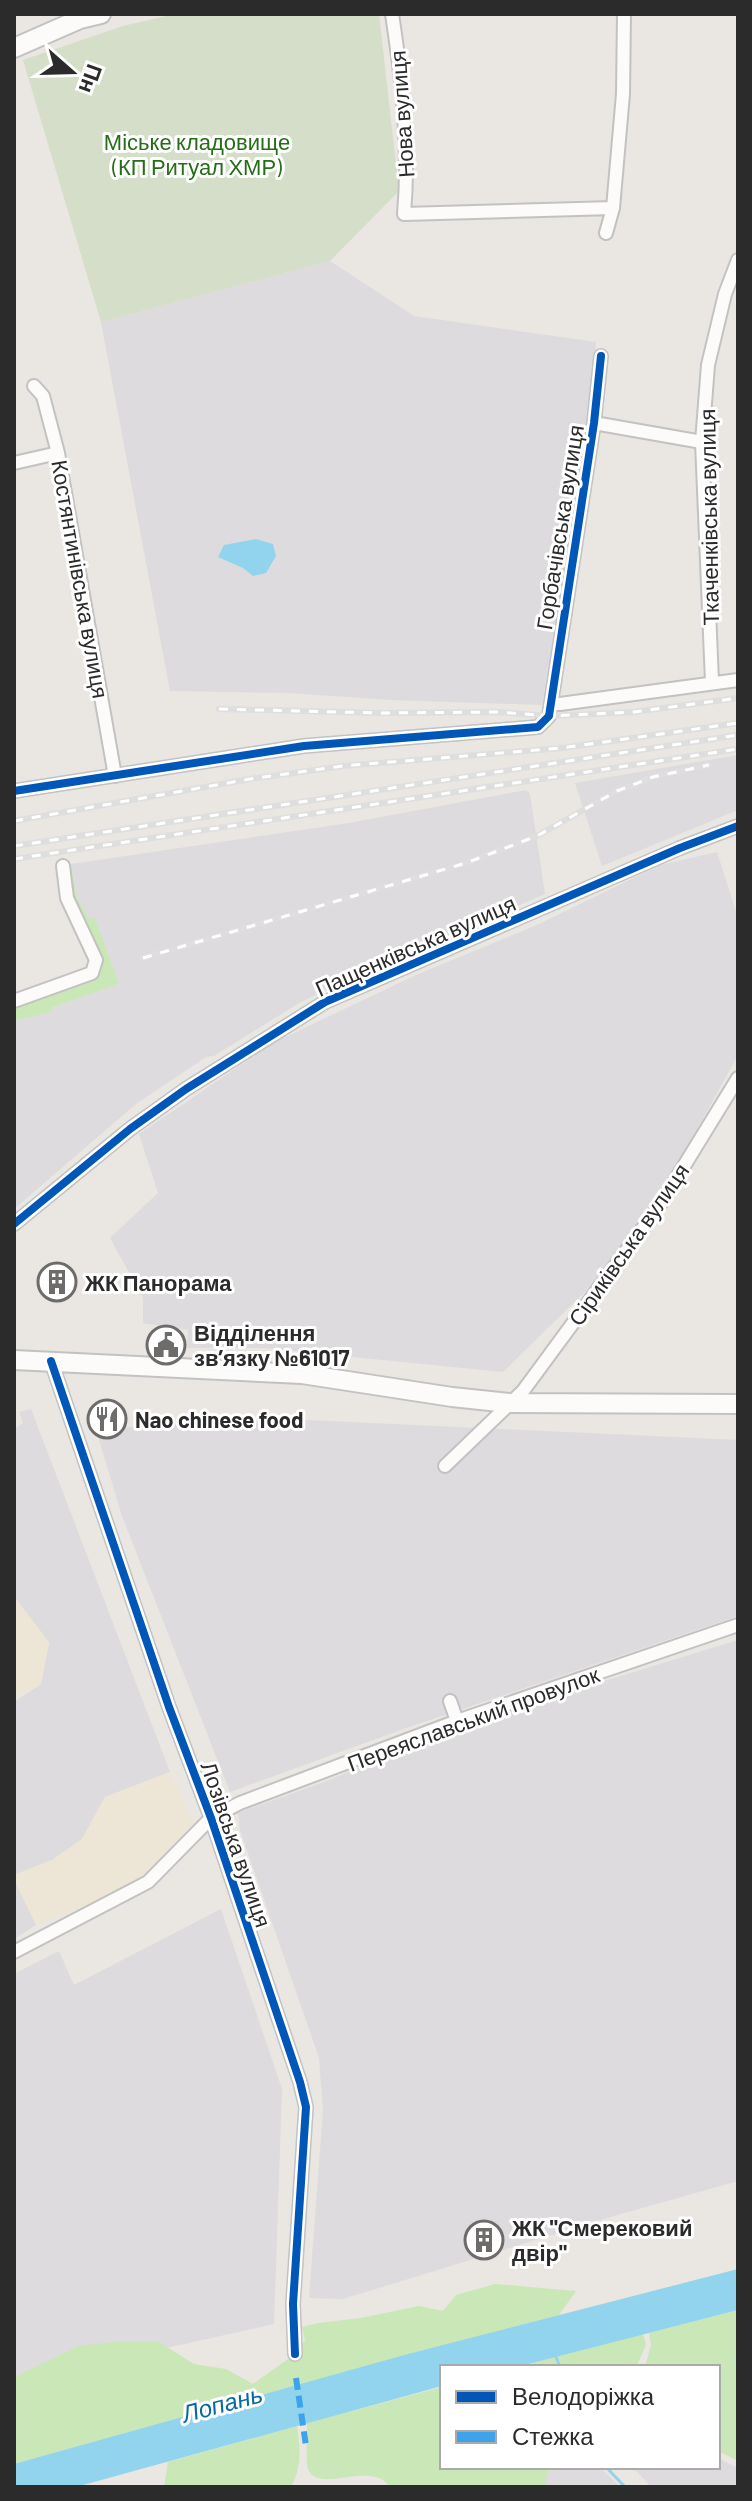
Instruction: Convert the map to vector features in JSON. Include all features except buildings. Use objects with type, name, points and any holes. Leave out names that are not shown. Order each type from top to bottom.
[{"type":"street","points":[[14,48],[80,16],[101,14]]},
{"type":"street","name":"Нова вулиця","points":[[392,14],[402,82],[407,175],[404,214],[613,208]]},
{"type":"street","points":[[606,233],[613,208],[623,94],[624,14]]},
{"type":"street","name":"Ткаченківська вулиця","points":[[712,682],[702,442],[708,365],[725,294],[738,260]]},
{"type":"street","name":"Горбачівська вулиця","points":[[551,704],[594,423],[601,356]]},
{"type":"street","name":"Костянтинівська вулиця","points":[[34,386],[43,396],[58,453],[115,776]]},
{"type":"street","points":[[594,423],[702,442]]},
{"type":"street","points":[[14,463],[58,453]]},
{"type":"street","points":[[14,791],[304,746],[538,727],[549,716],[551,704],[738,680]]},
{"type":"street","name":"Пащенківська вулиця","points":[[14,1224],[130,1129],[186,1089],[325,1002],[665,854],[738,826]]},
{"type":"street","points":[[14,1001],[92,973],[96,960],[67,898],[63,866]]},
{"type":"street","name":"Сіриківська вулиця","points":[[445,1466],[523,1391],[660,1205],[738,1078]]},
{"type":"street","points":[[14,1360],[302,1374],[509,1403],[738,1404]]},
{"type":"street","name":"Лозівська вулиця","points":[[51,1361],[169,1707],[211,1818],[306,2107],[293,2304],[295,2354]]},
{"type":"street","name":"Переяславський провулок","points":[[211,1818],[240,1803],[457,1721],[738,1625]]},
{"type":"street","points":[[450,1701],[457,1721]]},
{"type":"street","points":[[14,1952],[148,1882],[211,1818]]},
{"type":"shaded area","points":[[330,261],[414,316],[596,342],[585,440],[542,705],[289,693],[170,691],[101,322]]},
{"type":"shaded area","points":[[738,755],[738,810],[602,866],[575,783]]},
{"type":"shaded area","points":[[526,790],[530,794],[545,894],[299,1003],[214,1056],[206,1057],[136,1104],[14,1209],[14,1021],[51,1012],[51,1008],[119,984],[95,919],[90,920],[77,898],[71,864],[349,823]]},
{"type":"shaded area","points":[[717,852],[738,918],[738,1055],[679,1162],[598,1279],[503,1372],[263,1348],[187,1348],[188,1330],[143,1323],[143,1298],[110,1238],[158,1193],[139,1134],[275,1042],[416,975],[537,925],[660,865]]},
{"type":"shaded area","points":[[31,1409],[170,1772],[105,1797],[82,1839],[52,1860],[14,1875],[14,1702],[41,1684],[49,1643],[14,1597],[14,1429],[23,1423],[19,1412]]},
{"type":"shaded area","points":[[198,1415],[738,1440],[738,1616],[406,1728],[230,1792],[122,1516],[97,1433]]},
{"type":"shaded area","points":[[14,1596],[49,1642],[41,1684],[26,1694],[14,1692]]},
{"type":"shaded area","points":[[738,1640],[738,2181],[343,2299],[309,2298],[323,2110],[319,2058],[240,1830],[238,1813],[324,1782],[461,1725]]},
{"type":"shaded area","points":[[170,1772],[193,1823],[147,1874],[99,1900],[36,1925],[14,1875],[52,1860],[82,1839],[105,1797]]},
{"type":"shaded area","points":[[14,1879],[36,1925],[14,1939]]},
{"type":"shaded area","points":[[221,1909],[282,2089],[274,2324],[14,2382],[14,1974],[59,1951],[74,1985]]},
{"type":"shaded area","points":[[720,2459],[738,2468],[738,2487],[651,2487],[635,2469],[720,2469]]},
{"type":"shaded area","points":[[552,2469],[602,2469],[620,2487],[546,2487],[546,2475]]},
{"type":"green space","name":"Міське кладовище (КП Ритуал ХМР)","points":[[175,14],[379,14],[399,191],[330,261],[101,322],[23,60],[123,26]]},
{"type":"green space","points":[[71,864],[77,898],[90,920],[95,918],[119,984],[51,1008],[51,1012],[14,1021],[14,1004],[95,975],[69,897],[65,865]]},
{"type":"green space","points":[[495,2284],[576,2291],[559,2315],[14,2464],[14,2377],[79,2346],[159,2342],[194,2364],[226,2369],[253,2384],[295,2354],[305,2340],[302,2327],[419,2306],[443,2311],[456,2295]]},
{"type":"green space","points":[[738,2310],[738,2461],[720,2452],[720,2365],[646,2365],[651,2345],[649,2333]]},
{"type":"green space","points":[[643,2334],[646,2345],[637,2365],[526,2365]]},
{"type":"green space","points":[[440,2388],[440,2469],[552,2469],[546,2475],[546,2487],[390,2487],[381,2479],[371,2476],[323,2479],[314,2476],[308,2469],[307,2423]]},
{"type":"green space","points":[[297,2426],[299,2465],[291,2487],[164,2487],[168,2462]]},
{"type":"water","points":[[256,539],[273,544],[276,556],[266,573],[253,576],[218,557],[224,545]]},
{"type":"water","points":[[738,2269],[738,2310],[525,2365],[440,2365],[440,2387],[76,2487],[14,2487],[14,2464],[408,2354]]},
{"type":"waterway","points":[[556,2357],[559,2365]]},
{"type":"waterway","points":[[608,2469],[625,2487]]},
{"type":"railway","points":[[219,709],[498,712],[549,716],[634,712],[738,698]]},
{"type":"railway","points":[[14,821],[250,779],[343,766],[562,748],[738,723]]},
{"type":"railway","points":[[14,846],[738,735]]},
{"type":"railway","points":[[14,859],[738,749]]},
{"type":"railway","points":[[143,958],[466,863],[537,836],[617,791],[653,777],[709,765]]},
{"type":"marked path","points":[[296,2378],[306,2446]]},
{"type":"cycle path","points":[[14,791],[304,746],[538,727],[549,716],[594,423],[601,356]]},
{"type":"cycle path","points":[[14,1224],[130,1129],[186,1089],[325,1002],[680,848],[738,826]]},
{"type":"cycle path","points":[[51,1361],[300,2082],[306,2107],[293,2304],[295,2354]]},
{"type":"place","name":"ЖК Панорама","points":[[57,1282]]},
{"type":"place","name":"Відділення зв’язку №61017","points":[[166,1345]]},
{"type":"place","name":"Nao chinese food","points":[[107,1419]]},
{"type":"place","name":"ЖК \"Смерековий двір\"","points":[[484,2240]]},
{"type":"water label","name":"Лопань","points":[[222,2403]]}]
